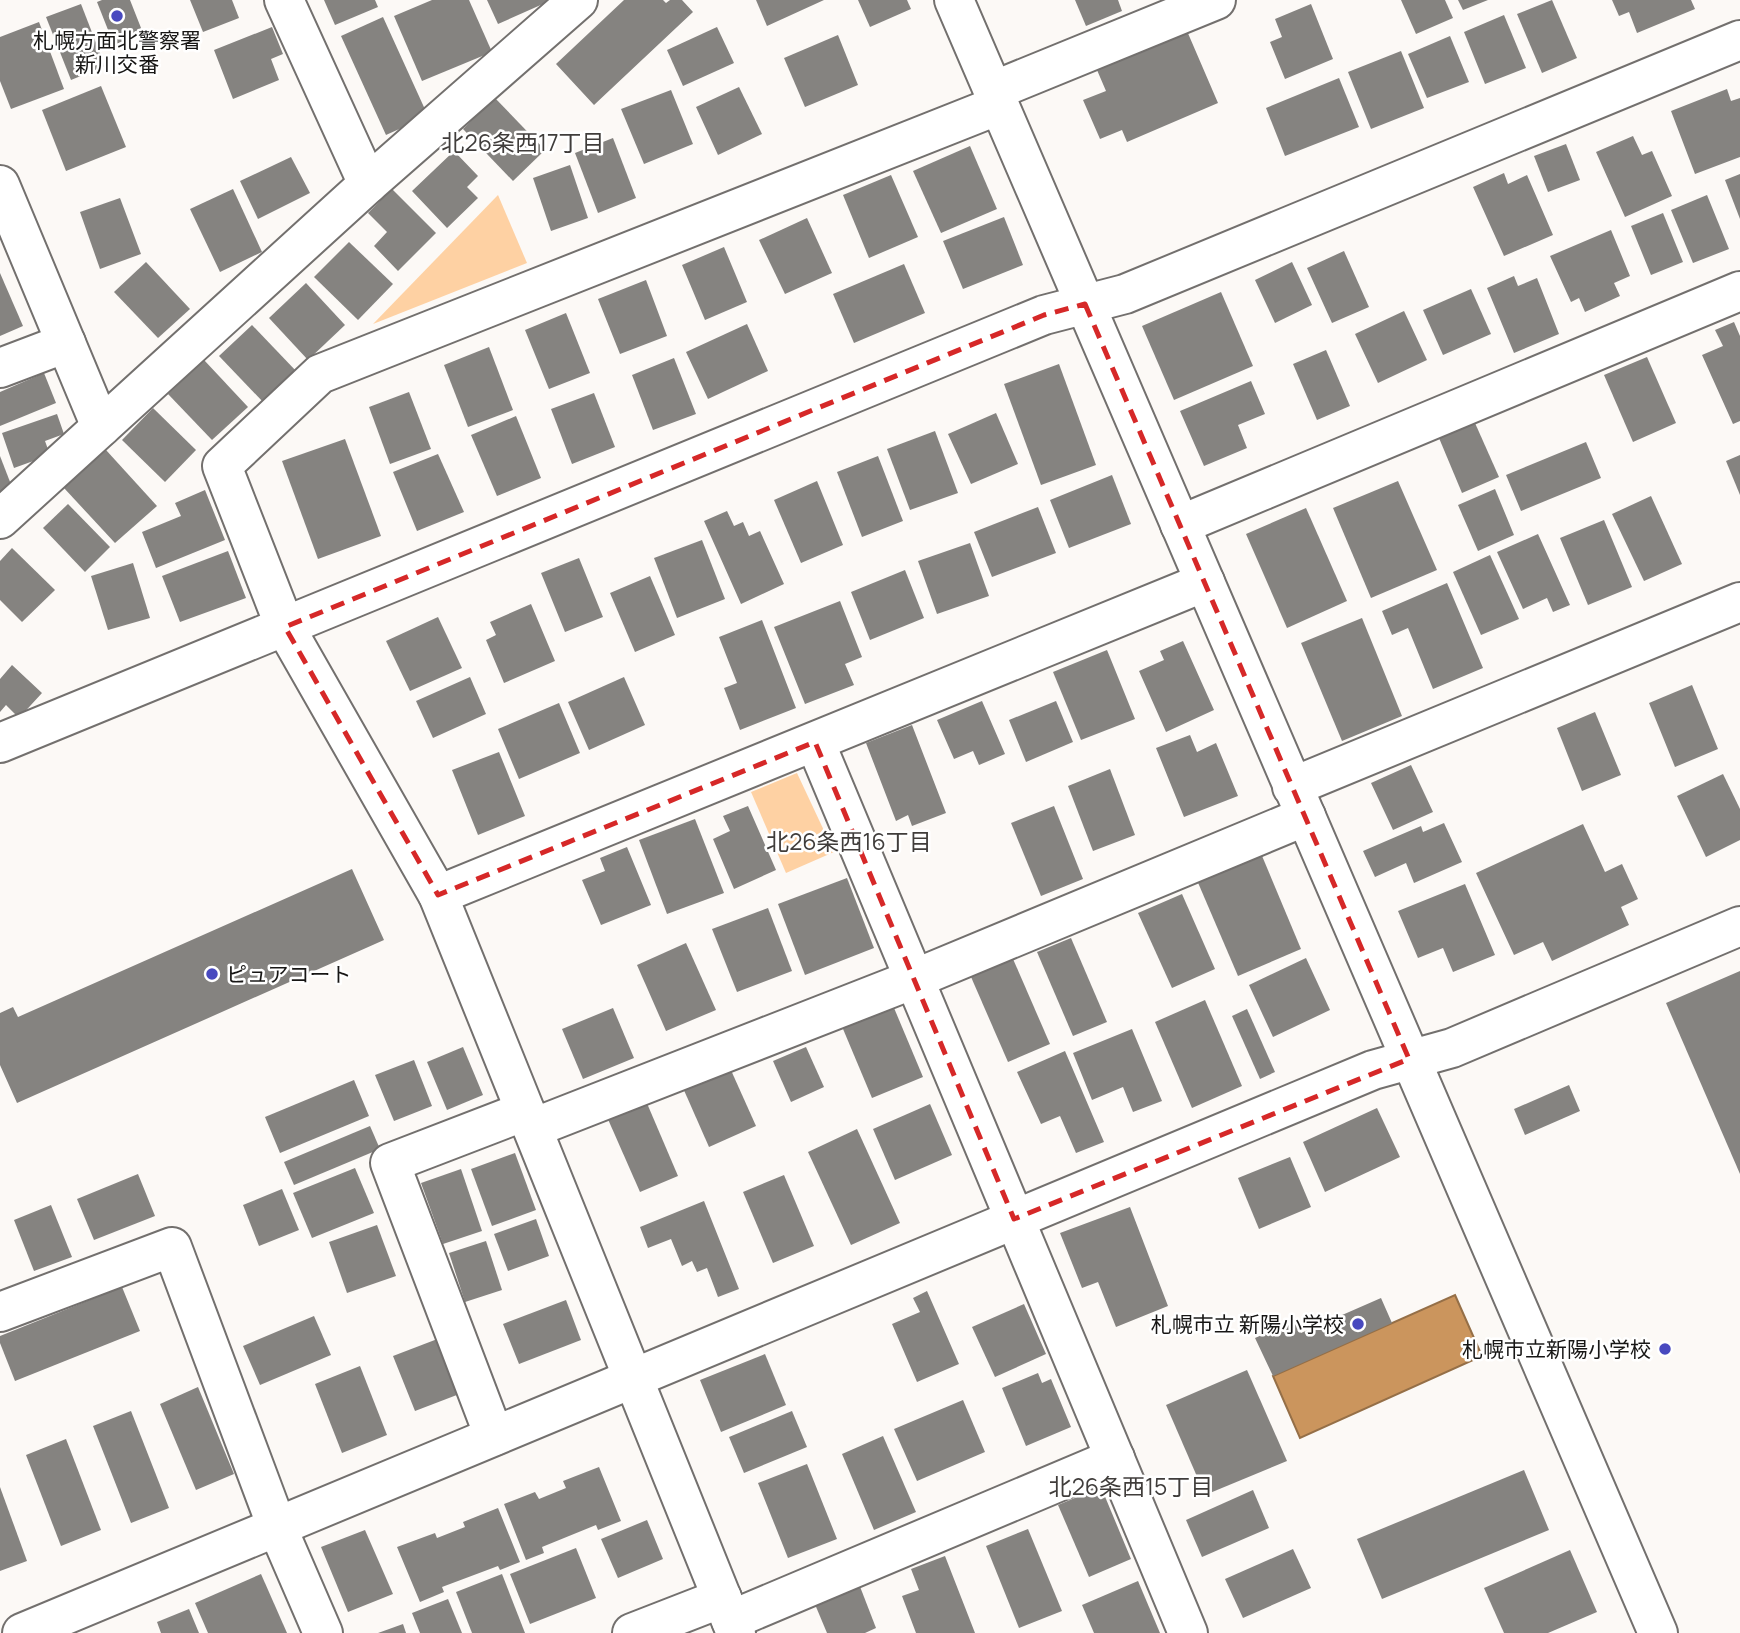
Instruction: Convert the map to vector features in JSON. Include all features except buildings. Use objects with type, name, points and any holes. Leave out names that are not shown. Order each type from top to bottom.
[{"type":"street","points":[[284,0],[368,184]]},
{"type":"street","points":[[0,519],[368,184],[578,0]]},
{"type":"street","points":[[954,0],[1658,1633]]},
{"type":"street","points":[[730,1617],[438,895],[285,627],[222,466],[320,374],[996,98],[1216,0]]},
{"type":"street","points":[[0,743],[1044,314],[1125,294],[1740,40]]},
{"type":"street","points":[[0,185],[101,427]]},
{"type":"street","points":[[1180,525],[1740,291]]},
{"type":"street","points":[[0,368],[66,343]]},
{"type":"street","points":[[438,895],[1205,582]]},
{"type":"street","points":[[494,1436],[390,1163],[529,1119],[914,979],[1740,602]]},
{"type":"street","points":[[815,742],[1188,1633]]},
{"type":"street","points":[[22,1633],[1373,1070],[1452,1048],[1740,926]]},
{"type":"street","points":[[0,1312],[172,1247],[277,1527],[323,1633]]},
{"type":"street","points":[[632,1633],[730,1617],[1115,1458]]},
{"type":"highlighted area","points":[[1085,304],[1409,1059],[1014,1219],[815,742],[438,895],[285,627],[1044,315]]},
{"type":"shaded area","points":[[498,195],[527,263],[373,324]]},
{"type":"shaded area","points":[[797,773],[834,852],[786,873],[751,792]]},
{"type":"shaded area","points":[[1455,1295],[1482,1356],[1300,1438],[1273,1376]]},
{"type":"place","name":"札幌方面北警察署 新川交番","points":[[117,16]]},
{"type":"place","name":"ピュアコート","points":[[212,974]]},
{"type":"place","name":"札幌市立 新陽小学校","points":[[1358,1324]]},
{"type":"place","name":"札幌市立新陽小学校","points":[[1665,1349]]},
{"type":"district","name":"北26条西17丁目","points":[[523,142]]},
{"type":"district","name":"北26条西16丁目","points":[[849,841]]},
{"type":"district","name":"北26条西15丁目","points":[[1131,1486]]}]
